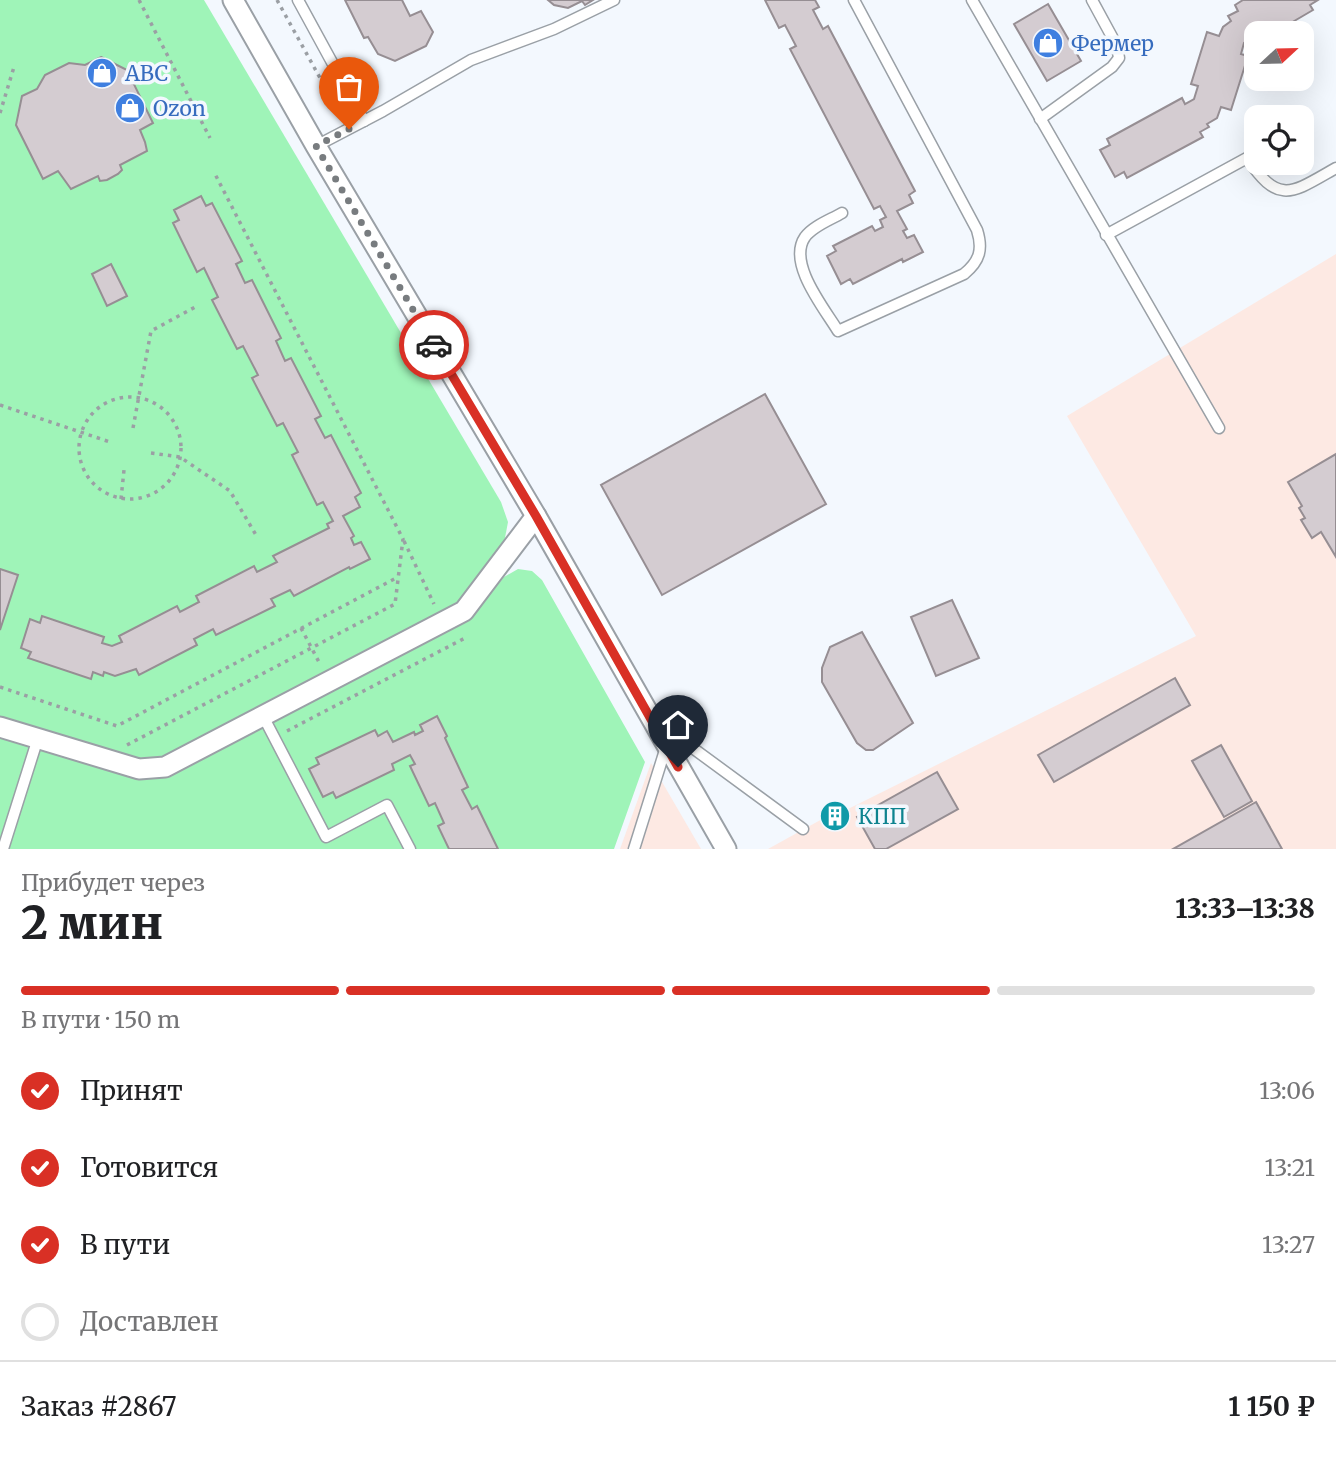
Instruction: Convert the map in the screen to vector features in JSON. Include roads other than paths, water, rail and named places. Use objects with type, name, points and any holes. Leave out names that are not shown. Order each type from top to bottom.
[{"type":"street","points":[[233,0],[316,146],[536,516],[726,849]]},
{"type":"street","points":[[0,727],[139,769],[165,767],[464,611],[536,516]]},
{"type":"lane","points":[[298,0],[364,121]]},
{"type":"lane","points":[[316,146],[471,60],[554,29],[614,0]]},
{"type":"lane","points":[[842,213],[816,227],[806,236],[800,246],[799,259],[802,271],[838,331],[964,274],[974,266],[980,254],[978,230],[855,0]]},
{"type":"lane","points":[[972,0],[1219,428]]},
{"type":"lane","points":[[1040,119],[1112,67],[1119,58],[1117,46],[1092,0]]},
{"type":"lane","points":[[1106,235],[1248,158],[1268,186],[1280,190],[1292,191],[1303,187],[1336,168]]},
{"type":"lane","points":[[649,715],[803,829]]},
{"type":"lane","points":[[263,716],[326,837],[387,805],[410,849]]},
{"type":"lane","points":[[3,849],[37,738]]},
{"type":"lane","points":[[634,849],[667,747]]},
{"type":"place","name":"Фермер","points":[[1048,43]]},
{"type":"place","name":"АВС","points":[[102,73]]},
{"type":"place","name":"Ozon","points":[[130,108]]},
{"type":"place","name":"КПП","points":[[835,816]]}]
